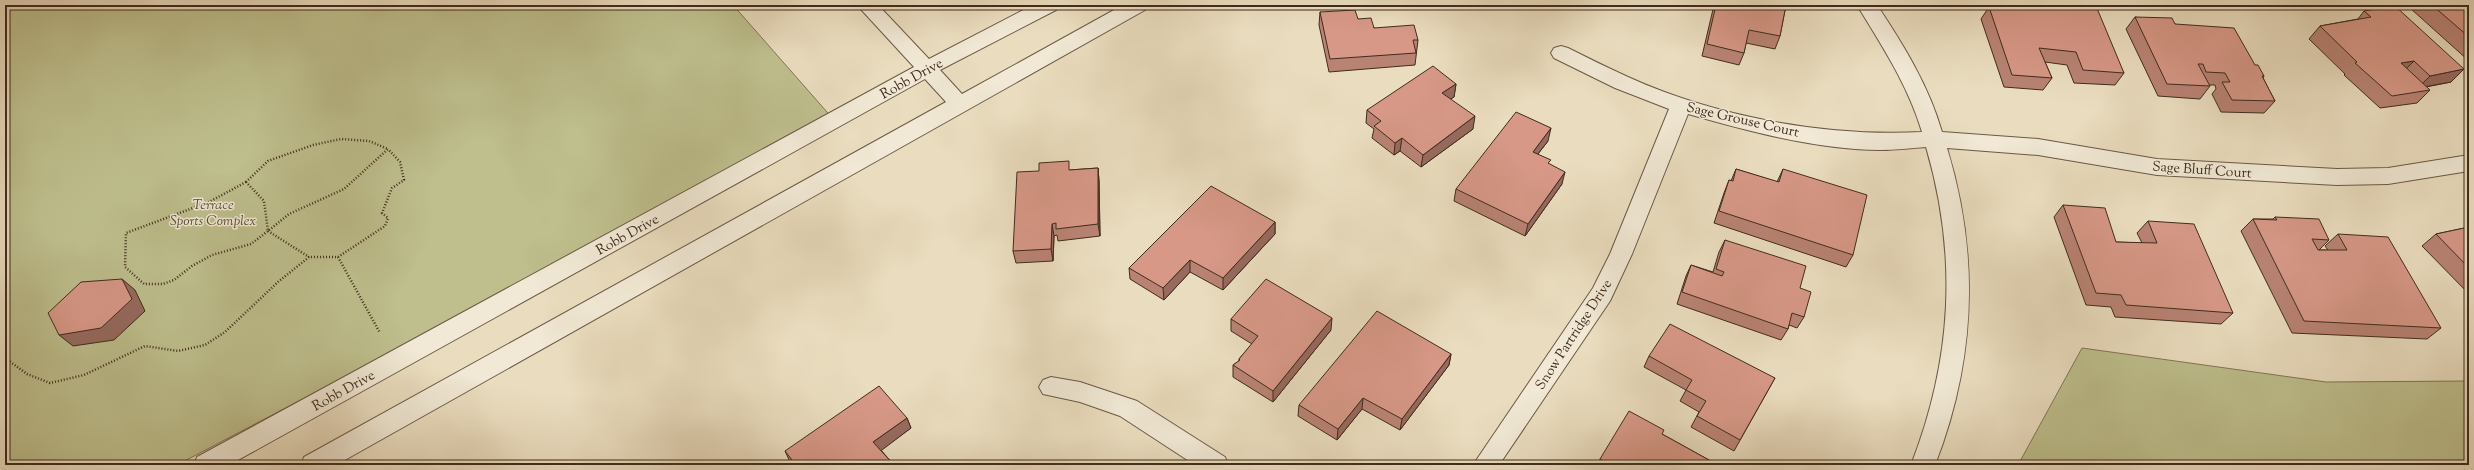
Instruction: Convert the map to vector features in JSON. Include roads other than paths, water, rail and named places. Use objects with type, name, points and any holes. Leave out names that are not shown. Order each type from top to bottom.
[{"type":"street","points":[[867,5],[928,68],[960,104]]},
{"type":"street","name":"Robb Drive","points":[[206,465],[928,68],[1049,5]]},
{"type":"street","points":[[313,465],[1138,5]]},
{"type":"street","points":[[1867,5],[1905,68],[1935,139],[1953,210],[1960,280],[1954,355],[1937,430],[1923,465]]},
{"type":"street","name":"Sage Grouse Court","points":[[1561,53],[1622,83],[1681,105],[1743,122],[1816,136],[1879,142],[1935,139]]},
{"type":"street","name":"Snow Partridge Drive","points":[[1485,465],[1602,294],[1622,254],[1681,105]]},
{"type":"street","name":"Sage Bluff Court","points":[[1935,139],[2038,147],[2157,167],[2330,176],[2388,176],[2469,163]]},
{"type":"street","points":[[1051,387],[1080,392],[1128,408],[1216,465]]},
{"type":"park label","name":"Terrace Sports Complex","points":[[213,212]]}]
